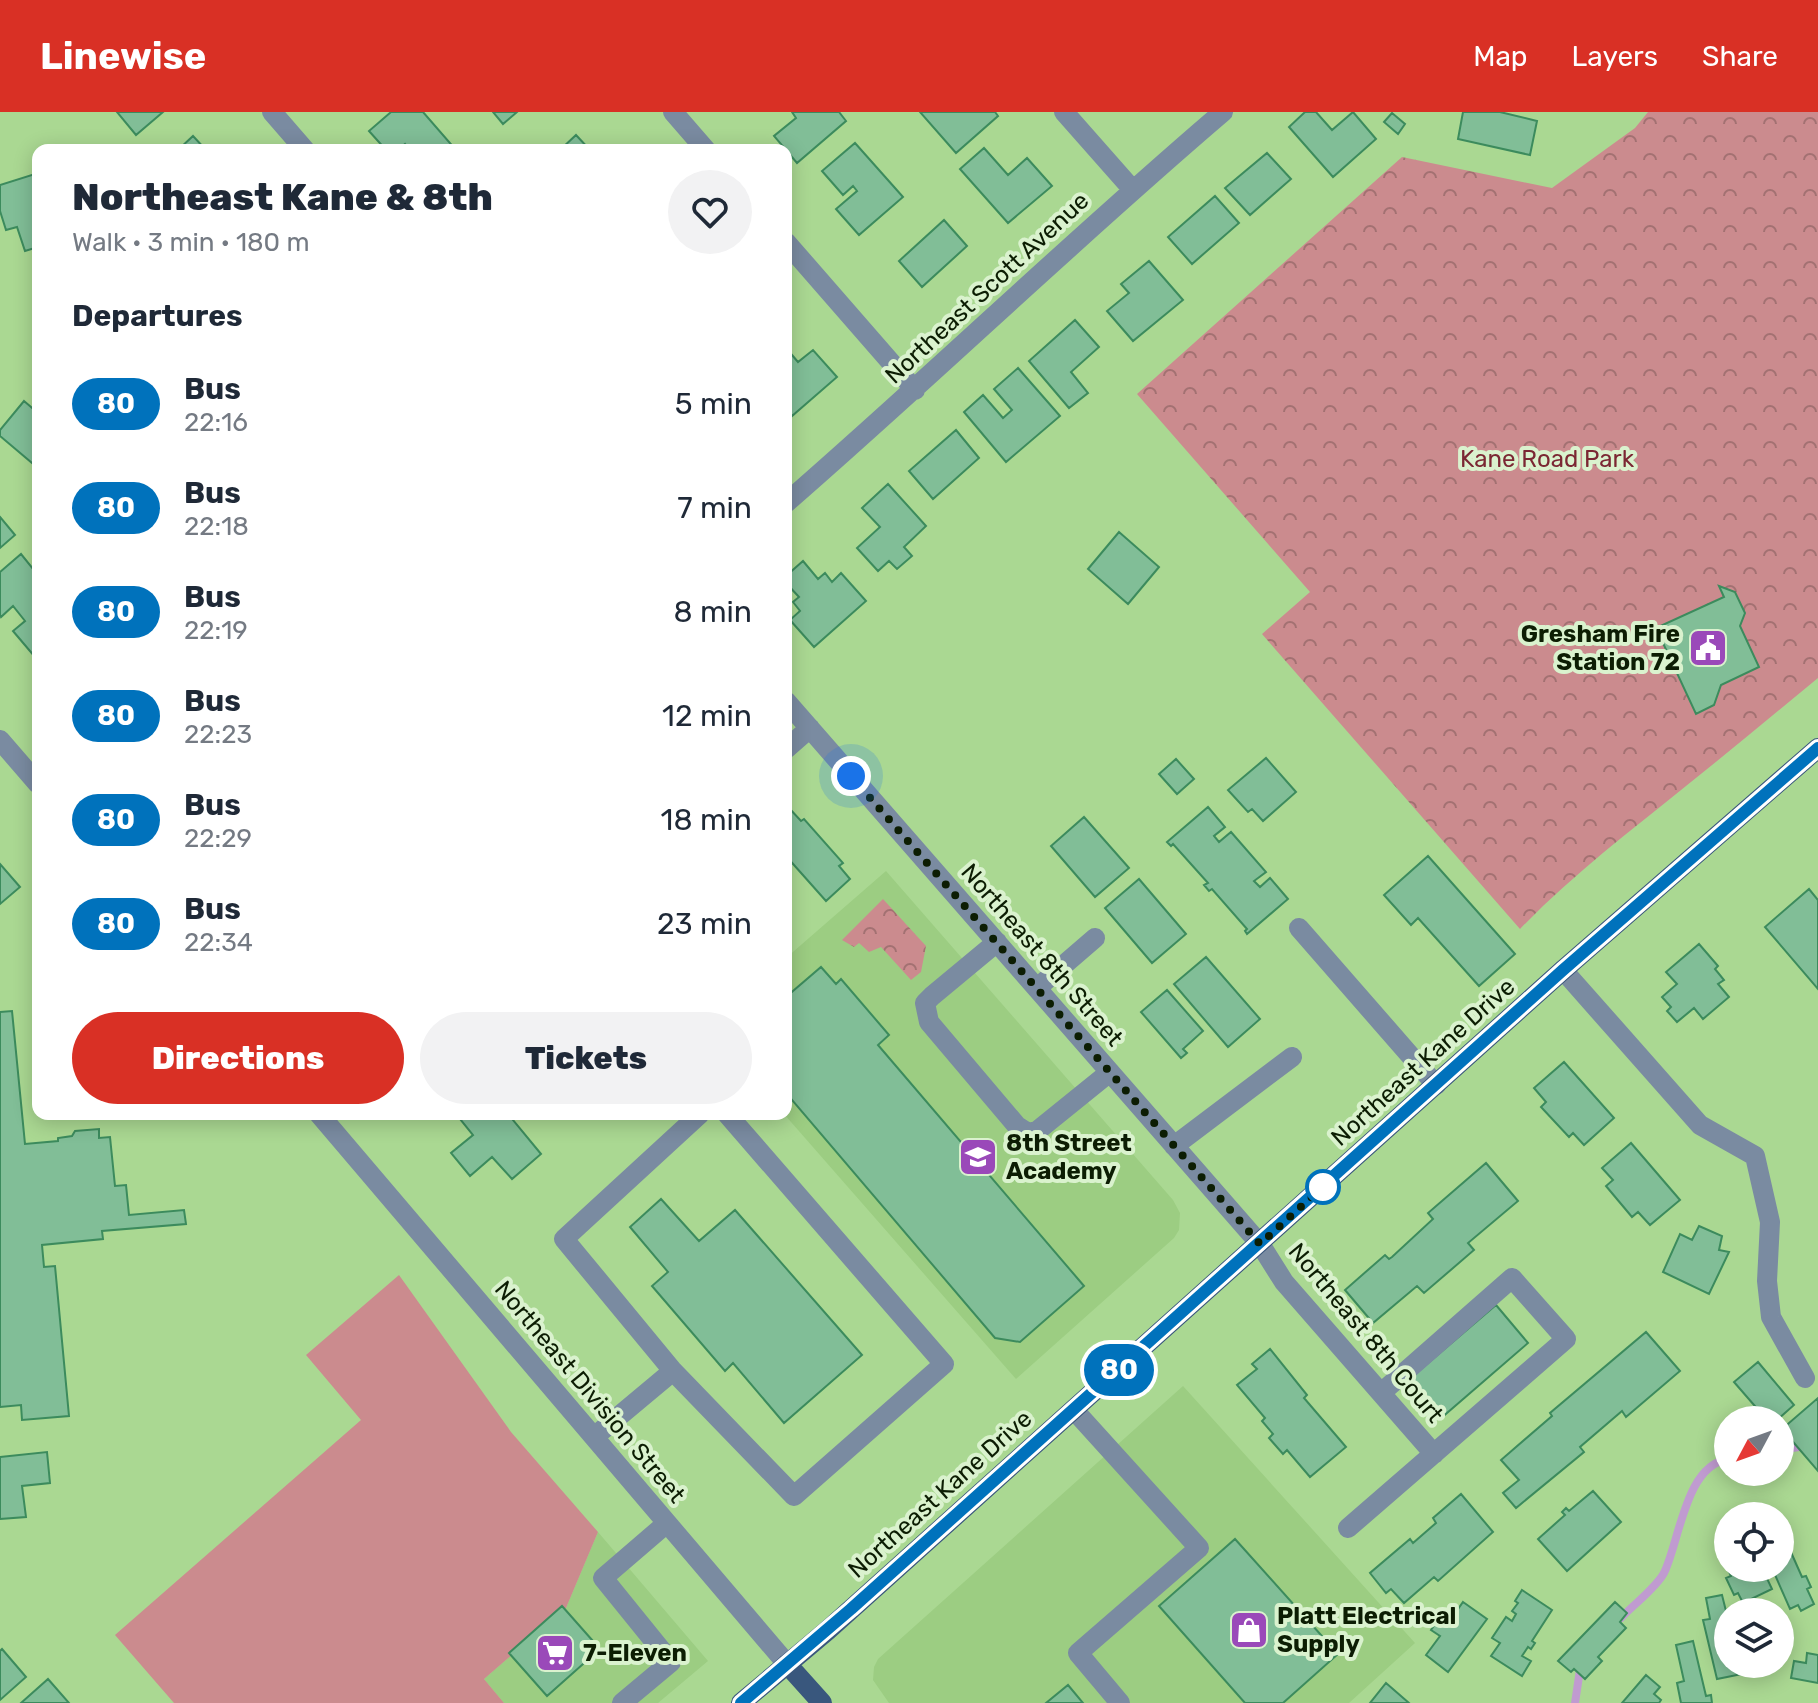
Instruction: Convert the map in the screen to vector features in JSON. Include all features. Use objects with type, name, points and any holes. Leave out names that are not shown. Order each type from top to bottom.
[{"type":"main road","name":"Northeast Kane Drive","points":[[741,1703],[1074,1410],[1563,970],[1818,748]]},
{"type":"main road","name":"Northeast Division Street","points":[[787,1664],[822,1703]]},
{"type":"street","points":[[272,112],[300,144]]},
{"type":"street","points":[[673,112],[701,144]]},
{"type":"street","points":[[1064,112],[1132,189]]},
{"type":"street","name":"Northeast Scott Avenue","points":[[792,498],[915,390],[1132,189],[1223,112]]},
{"type":"street","points":[[792,249],[915,390]]},
{"type":"street","name":"Northeast 8th Street","points":[[792,708],[1260,1244]]},
{"type":"street","points":[[792,744],[810,728]]},
{"type":"street","points":[[0,740],[32,777]]},
{"type":"street","points":[[1299,928],[1436,1085]]},
{"type":"street","points":[[1037,988],[1095,938]]},
{"type":"street","points":[[997,942],[932,996],[925,1003],[925,1012],[929,1022],[1017,1126],[1028,1133],[1037,1131],[1110,1072]]},
{"type":"street","points":[[1563,970],[1700,1125],[1755,1156],[1770,1222],[1767,1281],[1771,1317],[1805,1378]]},
{"type":"street","points":[[1174,1146],[1292,1057]]},
{"type":"street","name":"Northeast Division Street","points":[[324,1120],[787,1664]]},
{"type":"street","points":[[693,1120],[564,1239],[673,1371],[794,1496],[944,1364],[732,1120]]},
{"type":"street","name":"Northeast 8th Court","points":[[1260,1244],[1284,1282],[1434,1454]]},
{"type":"street","points":[[1348,1528],[1566,1339],[1512,1278],[1381,1393]]},
{"type":"street","points":[[594,1437],[673,1371]]},
{"type":"street","points":[[1074,1410],[1199,1548],[1078,1653],[1120,1703]]},
{"type":"street","points":[[622,1703],[671,1662],[603,1578],[667,1523]]},
{"type":"shaded area","name":"8th Street Academy","points":[[886,871],[1173,1200],[1180,1213],[1179,1230],[1174,1238],[1016,1379],[789,1120],[792,1120],[792,953]]},
{"type":"shaded area","points":[[1183,1386],[1415,1643],[1349,1703],[889,1703],[873,1680],[878,1659]]},
{"type":"shaded area","points":[[598,1532],[708,1661],[658,1703],[504,1703],[484,1679],[566,1608]]},
{"type":"green space","name":"Kane Road Park","points":[[1648,112],[1818,112],[1818,678],[1601,855],[1520,929],[1262,634],[1310,592],[1137,394],[1402,157],[1552,188],[1635,128]]},
{"type":"green space","points":[[883,899],[926,946],[921,972],[911,980],[881,947],[869,952],[859,943],[854,947],[842,940]]},
{"type":"green space","points":[[399,1275],[511,1432],[598,1532],[566,1608],[484,1679],[504,1703],[174,1703],[115,1635],[361,1420],[306,1355]]},
{"type":"building","points":[[117,112],[163,112],[136,135]]},
{"type":"building","points":[[391,112],[423,112],[451,144],[381,144],[369,131]]},
{"type":"building","points":[[493,112],[517,112],[503,124]]},
{"type":"building","points":[[792,112],[839,112],[846,121],[797,163],[792,157],[792,144],[781,144],[774,136],[796,118]]},
{"type":"building","points":[[920,112],[995,112],[998,116],[956,153]]},
{"type":"building","points":[[1305,112],[1316,112],[1332,130],[1353,112],[1376,139],[1333,177],[1289,127]]},
{"type":"building","points":[[1463,112],[1500,112],[1537,121],[1530,155],[1458,139]]},
{"type":"building","points":[[1392,113],[1405,124],[1398,134],[1384,122]]},
{"type":"building","points":[[576,135],[584,144],[566,144]]},
{"type":"building","points":[[193,136],[200,144],[184,144]]},
{"type":"building","points":[[855,143],[903,197],[859,235],[836,209],[857,191],[853,186],[843,195],[822,171]]},
{"type":"building","points":[[984,148],[1008,175],[1027,158],[1052,186],[1008,223],[960,169]]},
{"type":"building","points":[[1267,153],[1291,179],[1250,215],[1225,188]]},
{"type":"building","points":[[32,175],[32,249],[25,251],[17,227],[6,230],[0,211],[0,185]]},
{"type":"building","points":[[1215,196],[1239,223],[1192,264],[1168,237]]},
{"type":"building","points":[[944,220],[967,246],[922,287],[899,261]]},
{"type":"building","points":[[1149,261],[1183,300],[1133,341],[1107,311],[1129,293],[1121,284]]},
{"type":"building","points":[[1075,320],[1099,347],[1071,372],[1088,393],[1069,408],[1029,361]]},
{"type":"building","points":[[813,350],[837,377],[792,416],[792,355],[798,362]]},
{"type":"building","points":[[1018,368],[1060,416],[1006,462],[964,412],[983,395],[1003,418],[1012,410],[994,389]]},
{"type":"building","points":[[24,401],[32,408],[32,463],[0,436],[0,430]]},
{"type":"building","points":[[956,430],[979,458],[933,499],[909,471]]},
{"type":"building","points":[[888,484],[926,526],[904,547],[912,556],[897,569],[889,561],[878,571],[857,548],[880,527],[862,508]]},
{"type":"building","points":[[0,517],[15,535],[0,548]]},
{"type":"building","points":[[1119,532],[1159,567],[1128,604],[1088,569]]},
{"type":"building","points":[[21,554],[32,568],[32,653],[13,631],[25,621],[13,606],[0,615],[0,572]]},
{"type":"building","points":[[803,561],[818,579],[825,573],[832,582],[841,573],[866,601],[814,647],[792,622],[800,611],[793,602],[799,597],[792,589],[792,571]]},
{"type":"building","name":"Gresham Fire Station 72","points":[[1719,586],[1735,592],[1745,613],[1740,626],[1759,667],[1721,685],[1714,705],[1696,714],[1656,628],[1724,597]]},
{"type":"building","points":[[1266,758],[1296,792],[1263,821],[1252,809],[1248,812],[1228,790]]},
{"type":"building","points":[[1176,759],[1194,779],[1177,794],[1159,774]]},
{"type":"building","points":[[1208,807],[1225,827],[1214,836],[1219,842],[1231,832],[1266,872],[1254,881],[1260,887],[1270,878],[1288,899],[1247,934],[1247,929],[1212,889],[1209,891],[1204,885],[1208,883],[1173,844],[1171,846],[1167,842]]},
{"type":"building","points":[[792,811],[801,821],[804,819],[843,863],[839,866],[850,879],[826,901],[792,863]]},
{"type":"building","points":[[1084,817],[1129,868],[1095,897],[1051,846]]},
{"type":"building","points":[[1428,856],[1515,954],[1479,986],[1418,918],[1411,925],[1384,895]]},
{"type":"building","points":[[0,864],[20,887],[0,904]]},
{"type":"building","points":[[1139,879],[1186,934],[1152,963],[1105,908]]},
{"type":"building","points":[[1809,889],[1818,900],[1818,989],[1765,927]]},
{"type":"building","points":[[1699,944],[1718,966],[1715,969],[1724,980],[1718,984],[1729,997],[1703,1019],[1694,1008],[1677,1022],[1667,1011],[1671,1007],[1662,997],[1677,984],[1666,972]]},
{"type":"building","points":[[1206,957],[1260,1019],[1228,1047],[1174,984]]},
{"type":"building","points":[[821,967],[836,984],[841,979],[889,1035],[878,1045],[1084,1286],[1020,1342],[995,1338],[792,1100],[792,992]]},
{"type":"building","points":[[1167,990],[1203,1031],[1183,1049],[1187,1053],[1181,1058],[1141,1012]]},
{"type":"building","points":[[12,1011],[25,1144],[58,1141],[58,1138],[72,1136],[75,1131],[99,1129],[99,1138],[110,1137],[115,1186],[126,1185],[129,1215],[184,1210],[186,1224],[102,1231],[103,1239],[42,1245],[44,1267],[55,1266],[69,1416],[22,1420],[21,1405],[0,1407],[0,1012]]},
{"type":"building","points":[[1564,1062],[1614,1118],[1584,1145],[1573,1133],[1569,1137],[1541,1107],[1546,1102],[1534,1088]]},
{"type":"building","points":[[461,1120],[513,1120],[541,1154],[512,1179],[492,1157],[470,1176],[451,1153],[473,1135]]},
{"type":"building","points":[[1631,1143],[1680,1200],[1650,1225],[1638,1212],[1632,1217],[1606,1186],[1613,1180],[1602,1168]]},
{"type":"building","points":[[1486,1163],[1518,1201],[1468,1243],[1474,1250],[1424,1293],[1417,1286],[1373,1323],[1345,1290],[1385,1255],[1389,1259],[1392,1257],[1433,1219],[1428,1213]]},
{"type":"building","points":[[661,1199],[699,1241],[735,1210],[862,1355],[784,1423],[733,1363],[725,1371],[652,1286],[668,1272],[630,1227]]},
{"type":"building","points":[[1699,1226],[1722,1236],[1719,1250],[1729,1252],[1709,1294],[1663,1272],[1680,1234],[1692,1240]]},
{"type":"building","points":[[1496,1305],[1528,1343],[1440,1419],[1407,1381]]},
{"type":"building","points":[[1646,1332],[1680,1371],[1626,1417],[1622,1411],[1580,1447],[1584,1452],[1516,1508],[1503,1493],[1519,1480],[1501,1460],[1552,1416],[1550,1413]]},
{"type":"building","points":[[1270,1349],[1307,1395],[1304,1398],[1346,1447],[1310,1477],[1287,1450],[1283,1454],[1269,1438],[1273,1434],[1262,1421],[1265,1418],[1237,1385],[1257,1369],[1252,1364]]},
{"type":"building","points":[[1758,1362],[1794,1405],[1755,1406],[1734,1382]]},
{"type":"building","points":[[1818,1398],[1818,1471],[1794,1443],[1794,1419]]},
{"type":"building","points":[[47,1452],[50,1483],[22,1486],[26,1517],[0,1519],[0,1457]]},
{"type":"building","points":[[1593,1491],[1621,1522],[1567,1571],[1538,1539],[1565,1515],[1562,1512],[1566,1508],[1569,1511]]},
{"type":"building","points":[[1461,1494],[1493,1532],[1438,1581],[1434,1577],[1404,1603],[1391,1589],[1386,1593],[1370,1573],[1410,1539],[1413,1543],[1436,1523],[1433,1518]]},
{"type":"building","name":"Platt Electrical Supply","points":[[1235,1539],[1338,1654],[1283,1703],[1245,1703],[1159,1606]]},
{"type":"building","points":[[1794,1559],[1802,1577],[1806,1576],[1811,1587],[1807,1589],[1814,1604],[1801,1611],[1798,1605],[1794,1607],[1794,1598],[1785,1598],[1778,1582],[1794,1582]]},
{"type":"building","points":[[1728,1582],[1769,1582],[1772,1589],[1753,1598],[1740,1598],[1738,1593],[1734,1595]]},
{"type":"building","points":[[1522,1590],[1552,1610],[1532,1641],[1535,1643],[1522,1656],[1531,1661],[1522,1676],[1491,1656],[1500,1643],[1492,1638],[1506,1617],[1512,1621],[1516,1614],[1512,1611],[1518,1603],[1515,1601]]},
{"type":"building","points":[[1722,1595],[1723,1598],[1714,1598],[1714,1666],[1703,1620],[1710,1619],[1706,1598]]},
{"type":"building","points":[[1463,1602],[1487,1619],[1448,1672],[1426,1655],[1440,1636],[1431,1630],[1438,1620],[1446,1626]]},
{"type":"building","points":[[1615,1602],[1627,1613],[1620,1622],[1626,1628],[1598,1657],[1602,1661],[1585,1679],[1574,1669],[1571,1672],[1558,1661]]},
{"type":"building","points":[[562,1606],[600,1649],[547,1696],[509,1653]]},
{"type":"building","points":[[1693,1641],[1706,1696],[1711,1695],[1712,1703],[1681,1703],[1677,1683],[1684,1681],[1676,1645]]},
{"type":"building","points":[[2,1649],[26,1677],[0,1700],[0,1651]]},
{"type":"building","points":[[1807,1653],[1818,1655],[1818,1683],[1791,1678],[1794,1678],[1794,1661],[1806,1663]]},
{"type":"building","points":[[1646,1675],[1660,1687],[1654,1694],[1661,1700],[1659,1703],[1622,1703]]},
{"type":"building","points":[[48,1679],[69,1703],[21,1703]]},
{"type":"building","points":[[1386,1683],[1409,1703],[1370,1703]]},
{"type":"building","points":[[1068,1685],[1083,1703],[1046,1703]]},
{"type":"waterway","points":[[1794,1448],[1818,1444]]},
{"type":"waterway","points":[[1621,1618],[1664,1573],[1693,1489],[1702,1475],[1714,1465]]},
{"type":"waterway","points":[[1575,1703],[1581,1663]]},
{"type":"bus line","name":"80","points":[[741,1703],[828,1630],[1563,970],[1818,748]]},
{"type":"place","name":"Gresham Fire Station 72","points":[[1708,648]]},
{"type":"place","name":"8th Street Academy","points":[[978,1157]]},
{"type":"place","name":"Platt Electrical Supply","points":[[1249,1630]]},
{"type":"place","name":"7-Eleven","points":[[555,1653]]},
{"type":"route","points":[[851,776],[1260,1244],[1326,1184],[1323,1187]]}]
